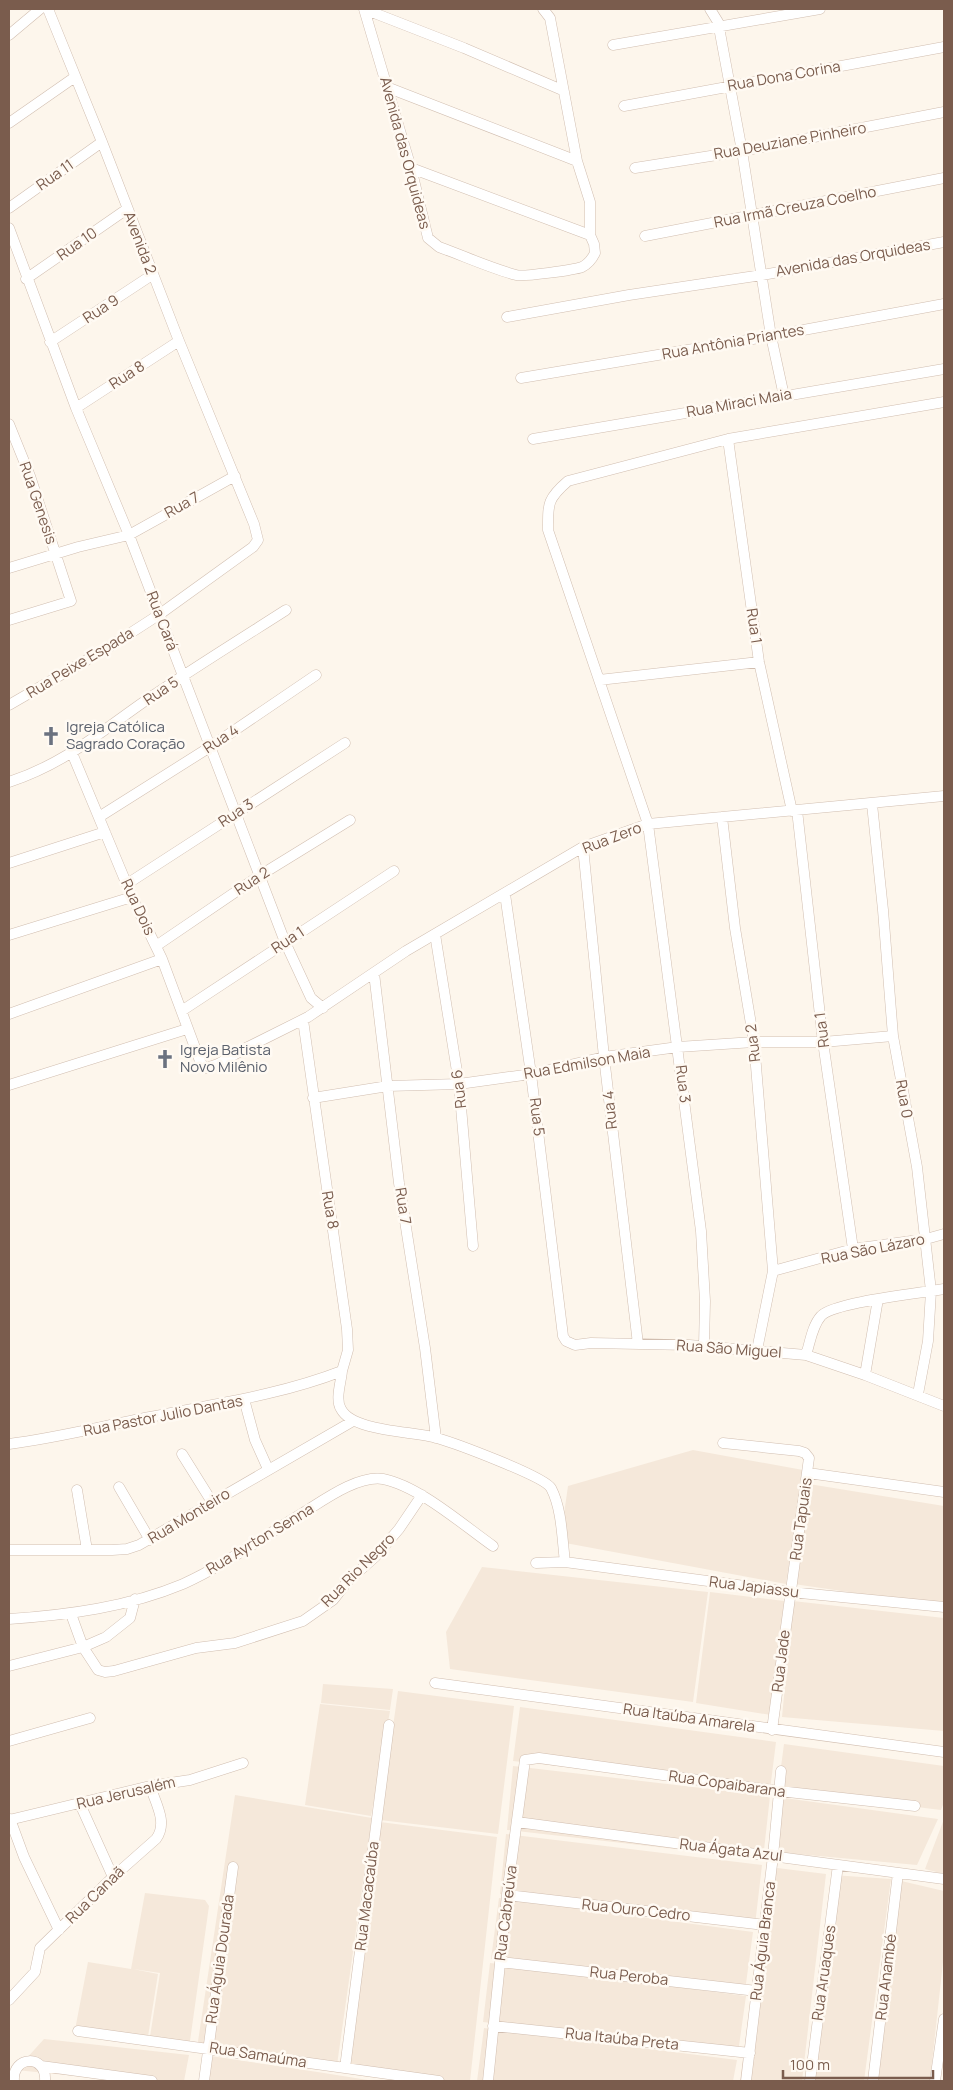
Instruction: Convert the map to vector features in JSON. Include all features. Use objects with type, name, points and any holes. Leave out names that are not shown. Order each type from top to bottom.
[{"type":"street","points":[[9,35],[40,9]]},
{"type":"street","name":"Avenida 2","points":[[48,9],[102,142],[152,275],[258,536],[257,543],[248,550]]},
{"type":"street","points":[[364,9],[464,48],[562,90]]},
{"type":"street","name":"Avenida das Orquideas","points":[[364,9],[389,88],[428,238],[432,243],[518,276],[532,276],[541,272],[580,267],[588,263],[595,253],[590,235]]},
{"type":"street","name":"Avenida das Orquideas","points":[[710,9],[719,27],[742,151],[771,336],[784,396]]},
{"type":"street","points":[[613,44],[820,9]]},
{"type":"street","points":[[411,168],[590,235],[590,202],[577,161],[562,90],[550,18],[545,10]]},
{"type":"street","name":"Rua Dona Corina","points":[[624,106],[944,47]]},
{"type":"street","points":[[9,122],[76,78]]},
{"type":"street","points":[[389,88],[577,161]]},
{"type":"street","name":"Rua Deuziane Pinheiro","points":[[635,168],[742,151],[944,112]]},
{"type":"street","name":"Rua 11","points":[[9,208],[102,142]]},
{"type":"street","name":"Rua Irmã Creuza Coelho","points":[[645,236],[944,178]]},
{"type":"street","name":"Rua 10","points":[[26,279],[127,209]]},
{"type":"street","name":"Rua Cará","points":[[9,228],[50,342],[184,675],[285,942],[311,998],[323,1008]]},
{"type":"street","name":"Avenida das Orquideas","points":[[507,317],[629,295],[762,275],[944,242]]},
{"type":"street","name":"Rua 9","points":[[50,342],[152,275]]},
{"type":"street","name":"Rua Antônia Priantes","points":[[521,378],[771,336],[944,304]]},
{"type":"street","name":"Rua 8","points":[[76,408],[179,341]]},
{"type":"street","name":"Rua Miraci Maia","points":[[533,439],[944,369]]},
{"type":"street","name":"Rua 3","points":[[704,1346],[705,1300],[700,1231],[648,824],[548,530],[548,505],[555,492],[568,481],[728,439],[944,402]]},
{"type":"street","name":"Rua Genesis","points":[[9,424],[30,476],[71,601],[9,620]]},
{"type":"street","name":"Rua 1","points":[[728,439],[759,662],[795,811],[823,1042],[853,1249]]},
{"type":"street","name":"Rua 7","points":[[9,568],[129,535],[235,476]]},
{"type":"street","name":"Rua Peixe Espada","points":[[9,705],[160,614],[248,550]]},
{"type":"street","name":"Rua 5","points":[[9,782],[43,769],[72,754],[184,675],[286,610]]},
{"type":"street","points":[[599,680],[759,662]]},
{"type":"street","name":"Rua 4","points":[[99,817],[210,747],[316,675]]},
{"type":"street","name":"Rua 3","points":[[127,884],[345,743]]},
{"type":"street","name":"Rua Dois","points":[[72,754],[132,897],[162,959],[183,1010],[187,1029],[200,1061]]},
{"type":"street","name":"Rua Zero","points":[[200,1061],[204,1067],[210,1067],[306,1018],[435,934],[583,846],[648,824],[944,796]]},
{"type":"street","name":"Rua 0","points":[[872,804],[893,1036],[917,1166],[931,1291],[928,1341],[918,1394]]},
{"type":"street","name":"Rua 2","points":[[722,817],[735,928],[754,1042],[773,1271]]},
{"type":"street","name":"Rua 2","points":[[156,946],[259,876],[350,820]]},
{"type":"street","points":[[9,863],[105,832]]},
{"type":"street","name":"Rua 4","points":[[583,846],[604,1057],[638,1344]]},
{"type":"street","name":"Rua 1","points":[[183,1010],[394,871]]},
{"type":"street","name":"Rua 5","points":[[505,894],[532,1074],[557,1282]]},
{"type":"street","points":[[9,934],[132,897]]},
{"type":"street","name":"Rua 6","points":[[435,934],[459,1084],[473,1246]]},
{"type":"street","points":[[9,1014],[162,959]]},
{"type":"street","name":"Rua 7","points":[[374,974],[399,1183],[425,1348],[436,1438]]},
{"type":"street","name":"Rua 8","points":[[311,998],[306,1018],[313,1098],[347,1329],[348,1350],[342,1372]]},
{"type":"street","points":[[9,1085],[187,1029]]},
{"type":"street","name":"Rua Edmilson Maia","points":[[313,1098],[388,1086],[459,1084],[532,1074],[604,1057],[678,1047],[754,1042],[823,1042],[893,1036]]},
{"type":"street","name":"Rua São Lázaro","points":[[773,1271],[853,1249],[926,1239],[944,1234]]},
{"type":"street","points":[[757,1350],[773,1271]]},
{"type":"street","name":"Rua São Miguel","points":[[557,1282],[563,1336],[570,1344],[704,1346],[806,1355],[918,1394],[944,1406]]},
{"type":"street","points":[[806,1355],[815,1326],[821,1316],[828,1310],[878,1299],[944,1289]]},
{"type":"street","points":[[865,1375],[878,1299]]},
{"type":"street","points":[[342,1372],[339,1396],[340,1408],[353,1421],[436,1438],[528,1472],[544,1480],[550,1487],[558,1509],[565,1562]]},
{"type":"street","name":"Rua Pastor Julio Dantas","points":[[9,1444],[53,1438],[149,1417],[244,1400],[316,1381],[342,1372]]},
{"type":"street","points":[[244,1400],[255,1440],[268,1469]]},
{"type":"street","name":"Rua Monteiro","points":[[9,1550],[127,1549],[150,1540],[268,1469],[353,1421]]},
{"type":"street","name":"Rua Tapuais","points":[[723,1443],[799,1451],[805,1453],[809,1458],[790,1592]]},
{"type":"street","points":[[182,1454],[212,1502]]},
{"type":"street","points":[[808,1473],[944,1492]]},
{"type":"street","name":"Rua Ayrton Senna","points":[[9,1619],[71,1614],[135,1599],[182,1584],[211,1569],[337,1492],[364,1480],[383,1479],[422,1495],[493,1546]]},
{"type":"street","points":[[119,1487],[150,1540]]},
{"type":"street","points":[[77,1490],[87,1550]]},
{"type":"street","name":"Rua Rio Negro","points":[[83,1647],[98,1670],[106,1672],[135,1666],[196,1648],[235,1643],[302,1620],[332,1600],[348,1581],[375,1557],[399,1530],[422,1495]]},
{"type":"street","name":"Rua Japiassu","points":[[536,1563],[565,1562],[790,1592],[944,1606]]},
{"type":"street","name":"Rua Jade","points":[[772,1730],[790,1592]]},
{"type":"street","points":[[9,1666],[83,1647],[106,1637],[130,1618],[135,1599]]},
{"type":"street","points":[[71,1614],[83,1647]]},
{"type":"street","name":"Rua Itaúba Amarela","points":[[435,1683],[944,1752]]},
{"type":"street","points":[[9,1741],[90,1718]]},
{"type":"street","name":"Rua Macacaúba","points":[[345,2068],[390,1724]]},
{"type":"street","name":"Rua Copaibarana","points":[[539,1758],[779,1791],[915,1806]]},
{"type":"street","name":"Rua Cabreúva","points":[[488,2081],[507,1895],[524,1762],[527,1759],[539,1758]]},
{"type":"street","name":"Rua Jerusalém","points":[[9,1820],[150,1786],[190,1780],[243,1763]]},
{"type":"street","name":"Rua Águia Branca","points":[[746,2081],[758,1991],[781,1771]]},
{"type":"street","name":"Rua Canaã","points":[[10,1995],[36,1972],[40,1948],[113,1876],[162,1832],[163,1824],[150,1786]]},
{"type":"street","points":[[80,1804],[113,1876]]},
{"type":"street","points":[[9,1820],[24,1857],[59,1930]]},
{"type":"street","name":"Rua Ágata Azul","points":[[517,1822],[944,1879]]},
{"type":"street","name":"Rua Aruaques","points":[[810,2081],[838,1865]]},
{"type":"street","name":"Rua Águia Dourada","points":[[204,2081],[233,1867]]},
{"type":"street","name":"Rua Anambé","points":[[873,2081],[898,1873]]},
{"type":"street","name":"Rua Ouro Cedro","points":[[507,1895],[765,1924]]},
{"type":"street","name":"Rua Peroba","points":[[500,1962],[758,1991]]},
{"type":"street","points":[[935,2081],[944,2019]]},
{"type":"street","name":"Rua Itaúba Preta","points":[[493,2026],[750,2053]]},
{"type":"street","name":"Rua Samaúma","points":[[78,2030],[438,2081]]},
{"type":"street","points":[[14,2081],[15,2070],[22,2063],[32,2061],[41,2066],[152,2081]]},
{"type":"street","points":[[41,2066],[44,2070],[45,2081]]},
{"type":"shaded area","points":[[693,1450],[803,1470],[786,1584],[560,1542],[568,1486]]},
{"type":"shaded area","points":[[809,1484],[944,1506],[944,1606],[794,1584]]},
{"type":"shaded area","points":[[482,1567],[708,1592],[693,1702],[450,1669],[446,1632]]},
{"type":"shaded area","points":[[710,1592],[784,1601],[771,1715],[696,1703]]},
{"type":"shaded area","points":[[793,1601],[944,1618],[944,1731],[782,1717]]},
{"type":"shaded area","points":[[323,1684],[393,1689],[390,1710],[321,1703]]},
{"type":"shaded area","points":[[398,1691],[514,1706],[498,1834],[380,1820]]},
{"type":"shaded area","points":[[320,1704],[390,1711],[371,1816],[305,1805]]},
{"type":"shaded area","points":[[520,1707],[776,1742],[770,1790],[513,1761]]},
{"type":"shaded area","points":[[784,1744],[944,1766],[944,1802],[941,1810],[778,1790]]},
{"type":"shaded area","points":[[513,1766],[770,1796],[763,1859],[507,1830]]},
{"type":"shaded area","points":[[235,1795],[372,1818],[337,2065],[197,2048]]},
{"type":"shaded area","points":[[777,1797],[938,1819],[917,1865],[775,1852]]},
{"type":"shaded area","points":[[944,1819],[944,1874],[925,1869]]},
{"type":"shaded area","points":[[380,1822],[497,1837],[470,2081],[432,2081],[344,2066]]},
{"type":"shaded area","points":[[506,1834],[762,1865],[755,1925],[500,1894]]},
{"type":"shaded area","points":[[769,1867],[826,1874],[802,2081],[740,2081]]},
{"type":"shaded area","points":[[832,1875],[891,1879],[864,2081],[808,2081]]},
{"type":"shaded area","points":[[897,1880],[944,1891],[944,1953],[930,2081],[869,2081]]},
{"type":"shaded area","points":[[145,1893],[205,1900],[209,1906],[189,2048],[149,2043],[160,1973],[133,1969],[158,1974],[147,2043],[74,2035],[88,1962],[131,1969]]},
{"type":"shaded area","points":[[499,1898],[753,1932],[745,1991],[491,1959]]},
{"type":"shaded area","points":[[490,1963],[746,1996],[738,2053],[483,2022]]},
{"type":"shaded area","points":[[484,2028],[737,2060],[733,2081],[477,2081]]},
{"type":"shaded area","points":[[44,2039],[189,2055],[184,2081],[125,2081],[16,2070]]},
{"type":"shaded area","points":[[204,2055],[324,2073],[374,2081],[199,2081]]},
{"type":"place","name":"Igreja Católica Sagrado Coração","points":[[51,736]]},
{"type":"place","name":"Igreja Batista Novo Milênio","points":[[165,1059]]}]
